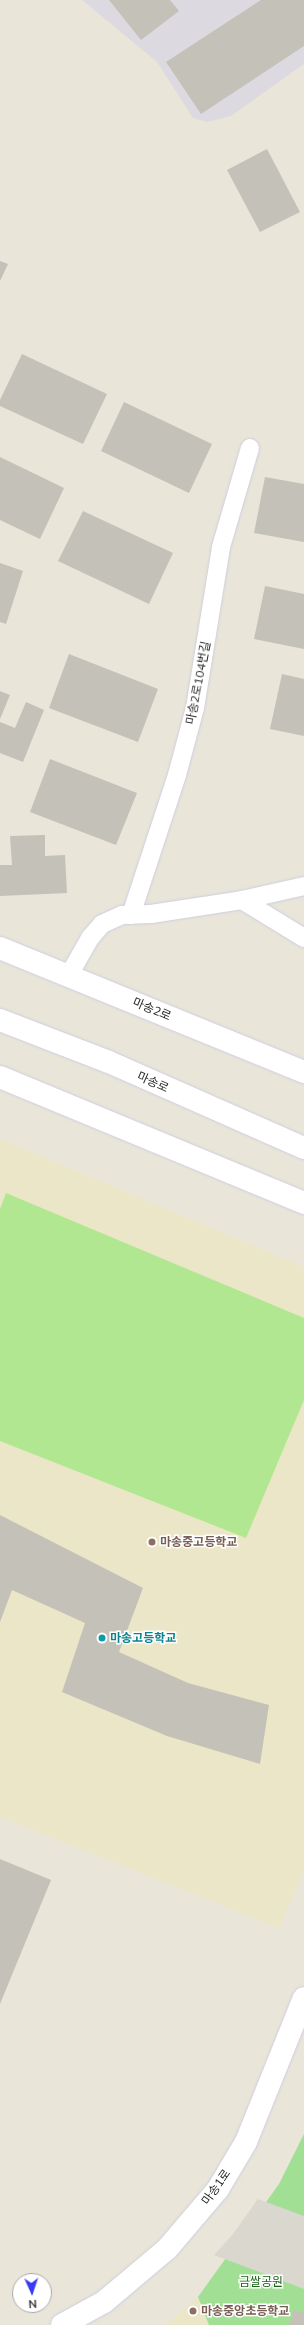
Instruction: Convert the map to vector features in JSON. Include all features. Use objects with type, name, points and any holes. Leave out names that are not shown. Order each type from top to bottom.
[{"type":"street","name":"마송2로","points":[[0,948],[70,975],[304,1072]]},
{"type":"street","name":"마송로","points":[[0,1020],[109,1062],[304,1148]]},
{"type":"street","points":[[0,1077],[304,1203]]},
{"type":"street","name":"마송1로","points":[[62,2325],[104,2302],[167,2249],[218,2189],[246,2142],[304,1998]]},
{"type":"lane","name":"마송2로104번길","points":[[132,915],[176,775],[195,708],[221,547],[250,448]]},
{"type":"lane","points":[[70,975],[90,938],[102,924],[122,915],[132,915],[242,900],[304,886]]},
{"type":"lane","points":[[242,900],[304,938]]},
{"type":"shaded area","points":[[82,0],[304,0],[304,64],[231,116],[207,122],[193,118],[157,62]]},
{"type":"shaded area","name":"마송중고등학교","points":[[0,1139],[304,1267],[304,1870],[279,1928],[0,1817]]},
{"type":"shaded area","points":[[258,2199],[304,2216],[304,2289],[214,2255],[233,2234]]},
{"type":"shaded area","name":"마송중앙초등학교","points":[[198,2297],[209,2325],[166,2325]]},
{"type":"green space","points":[[6,1193],[304,1318],[304,1400],[246,1538],[0,1441],[0,1209]]},
{"type":"green space","name":"금쌀공원","points":[[304,2134],[304,2325],[209,2325],[198,2297],[279,2184]]},
{"type":"building","points":[[109,0],[170,0],[179,11],[141,40]]},
{"type":"building","points":[[261,0],[304,0],[304,46],[201,114],[166,62]]},
{"type":"building","points":[[267,149],[300,212],[260,232],[227,170]]},
{"type":"building","points":[[0,261],[8,264],[0,281]]},
{"type":"building","points":[[22,354],[107,394],[83,444],[0,406],[0,400]]},
{"type":"building","points":[[124,402],[212,444],[189,493],[101,451]]},
{"type":"building","points":[[0,457],[64,488],[40,539],[0,520]]},
{"type":"building","points":[[265,477],[304,484],[304,542],[254,533]]},
{"type":"building","points":[[83,511],[173,553],[149,604],[58,561]]},
{"type":"building","points":[[0,563],[23,571],[6,624],[0,622]]},
{"type":"building","points":[[265,586],[304,594],[304,649],[254,639]]},
{"type":"building","points":[[69,654],[158,689],[138,742],[49,708]]},
{"type":"building","points":[[282,674],[304,679],[304,736],[270,729]]},
{"type":"building","points":[[0,691],[10,695],[0,719]]},
{"type":"building","points":[[26,702],[44,710],[23,762],[0,753],[0,722],[15,728]]},
{"type":"building","points":[[50,759],[137,793],[116,845],[30,812]]},
{"type":"building","points":[[45,835],[45,856],[65,855],[67,893],[0,896],[0,865],[12,865],[10,836]]},
{"type":"building","name":"마송고등학교","points":[[0,1515],[143,1588],[119,1652],[188,1683],[269,1705],[260,1764],[167,1736],[62,1692],[85,1623],[12,1590],[0,1622]]},
{"type":"building","points":[[0,1859],[51,1880],[0,2004]]},
{"type":"building","points":[[294,2310],[304,2313],[304,2325],[289,2325]]},
{"type":"place","name":"마송중고등학교","points":[[152,1542]]},
{"type":"place","name":"마송고등학교","points":[[102,1638]]},
{"type":"place","name":"마송중앙초등학교","points":[[193,2311]]}]
